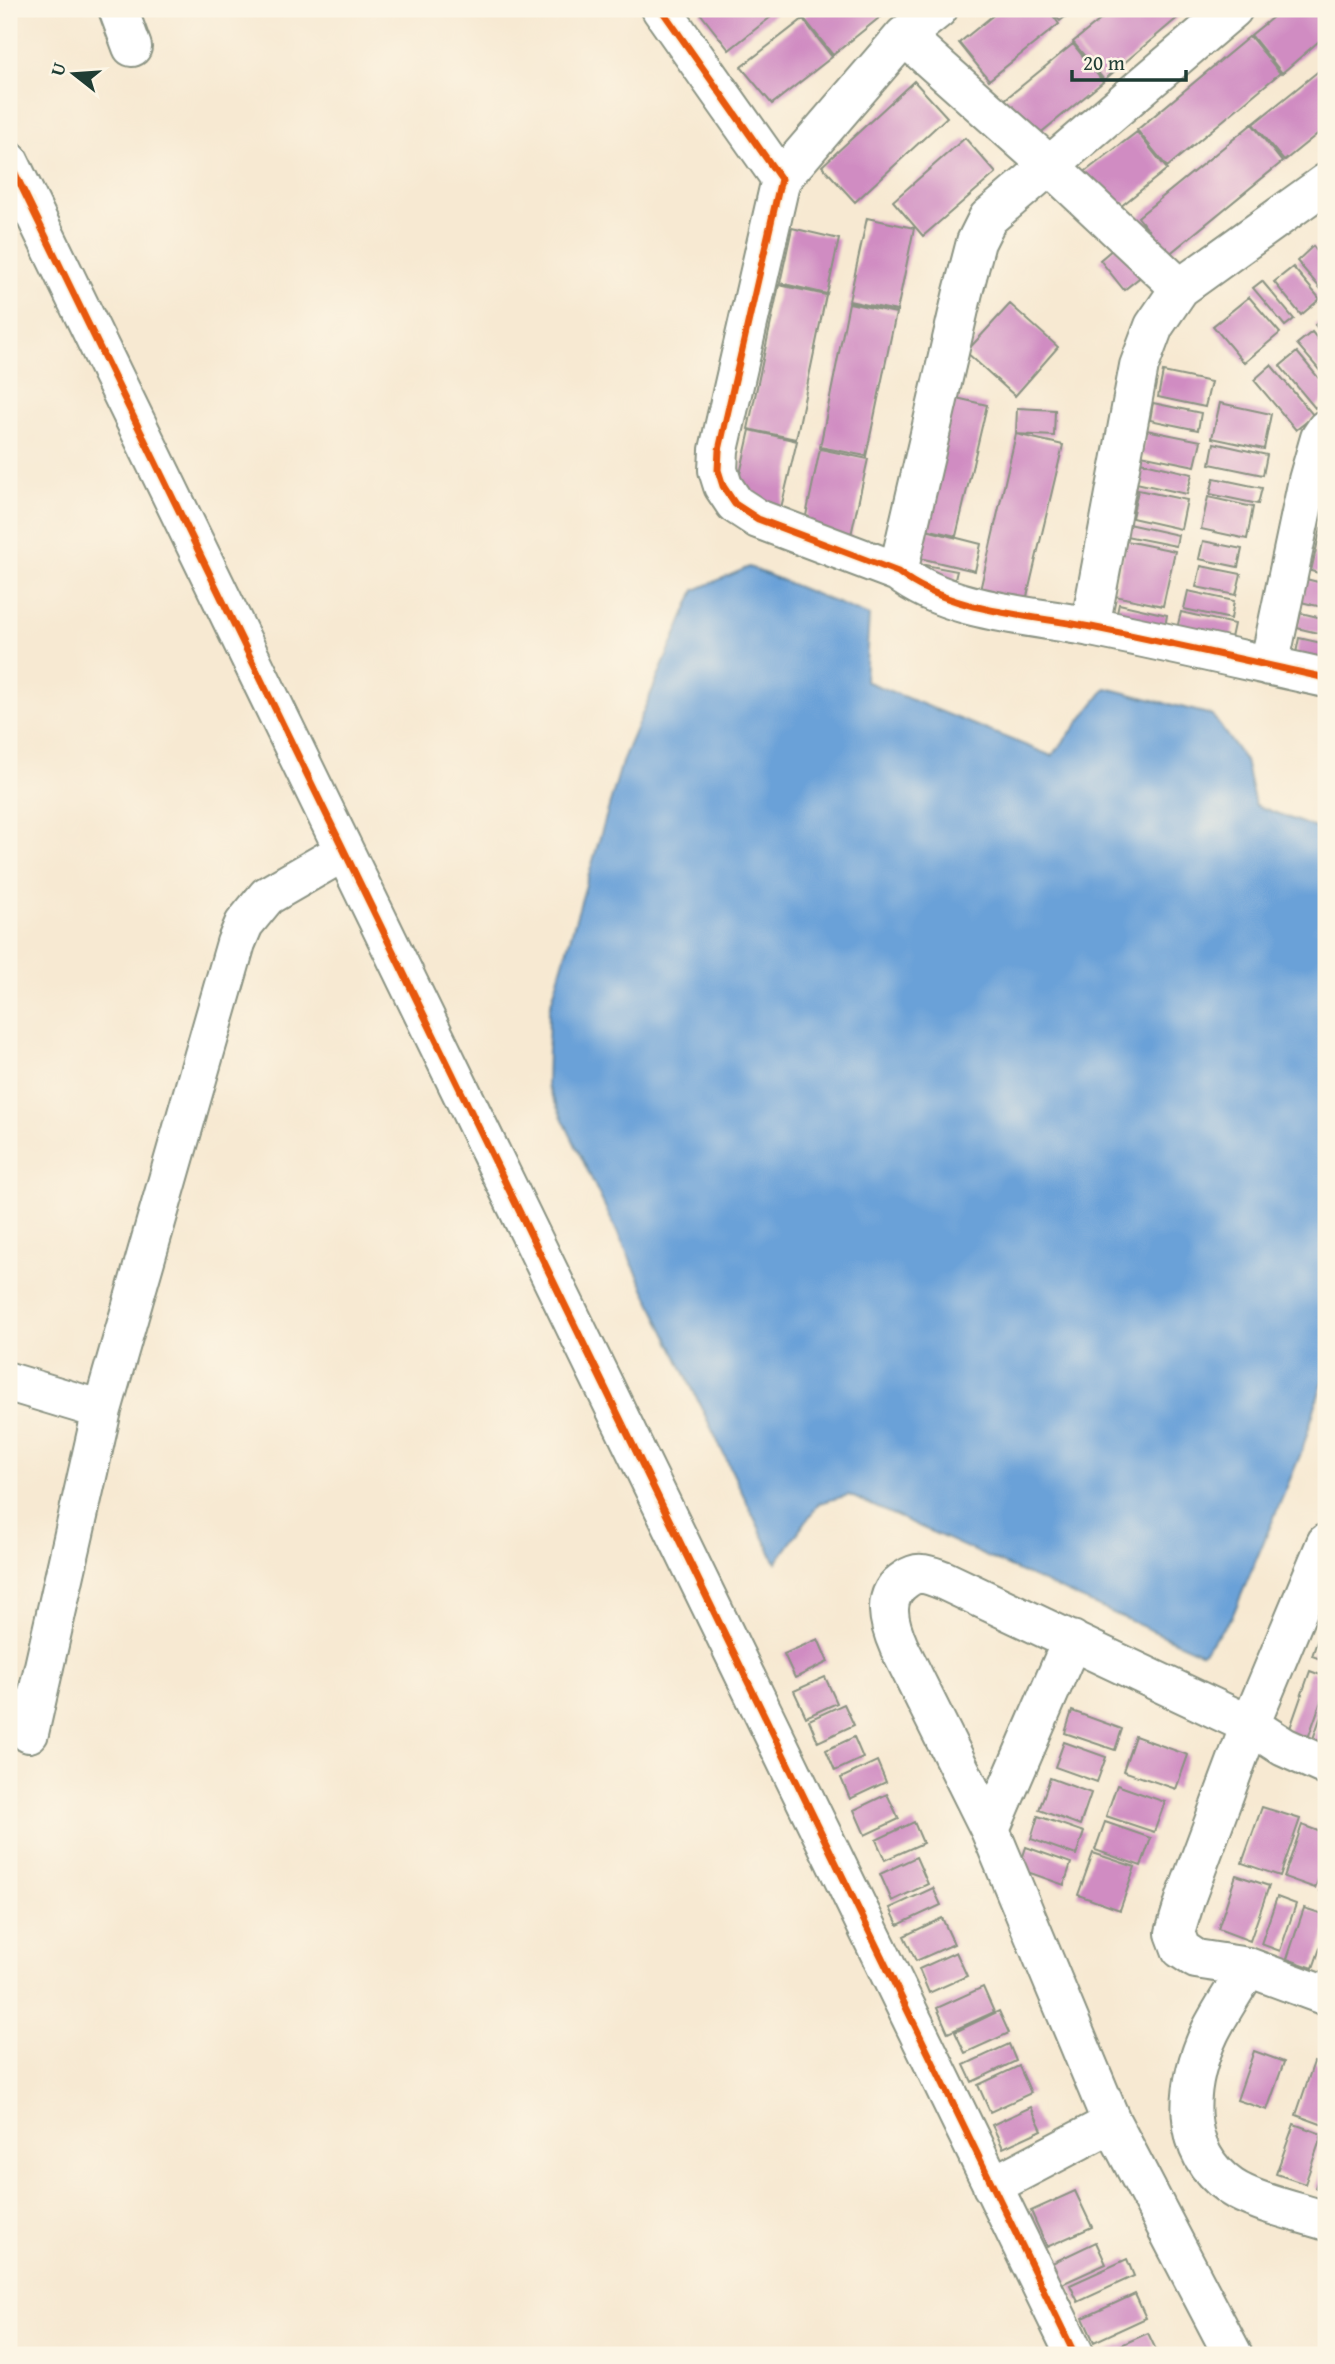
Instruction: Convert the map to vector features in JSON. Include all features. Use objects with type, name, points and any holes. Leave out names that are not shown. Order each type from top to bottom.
[{"type":"street","points":[[118,9],[132,47]]},
{"type":"street","points":[[661,9],[781,178]]},
{"type":"street","points":[[938,9],[904,36],[781,178],[719,450],[718,470],[723,486],[735,504],[758,519],[898,572],[916,586],[968,604],[1090,627],[1326,678]]},
{"type":"street","points":[[898,572],[976,242],[988,218],[1233,9]]},
{"type":"street","points":[[904,36],[1050,166],[1180,288]]},
{"type":"street","points":[[9,161],[1075,2355]]},
{"type":"street","points":[[1090,627],[1139,366],[1154,326],[1180,288],[1326,183]]},
{"type":"street","points":[[1269,666],[1308,480],[1320,438],[1326,429]]},
{"type":"street","points":[[29,1733],[102,1410],[236,943],[244,923],[267,896],[343,852]]},
{"type":"street","points":[[9,1382],[102,1410]]},
{"type":"street","points":[[1326,1543],[1250,1725],[1175,1933],[1181,1949],[1196,1959],[1248,1967],[1326,1996]]},
{"type":"street","points":[[1233,2355],[1112,2123],[990,1830],[895,1639],[888,1619],[888,1606],[893,1591],[910,1576],[922,1573],[943,1580],[1250,1725],[1284,1747],[1326,1766]]},
{"type":"street","points":[[990,1830],[1072,1640]]},
{"type":"street","points":[[1248,1967],[1210,2032],[1198,2065],[1191,2094],[1190,2122],[1196,2145],[1205,2161],[1231,2187],[1326,2221]]},
{"type":"street","points":[[992,2186],[1112,2123]]},
{"type":"water","points":[[749,567],[869,616],[865,681],[1052,756],[1106,688],[1212,715],[1245,761],[1255,805],[1326,832],[1326,1370],[1302,1451],[1232,1617],[1202,1653],[849,1495],[819,1503],[776,1563],[547,1086],[549,1010],[623,759],[695,590]]},
{"type":"building","points":[[705,9],[781,9],[729,50],[700,13]]},
{"type":"building","points":[[813,9],[890,9],[833,55],[803,17]]},
{"type":"building","points":[[1001,9],[1048,9],[1059,24],[989,80],[959,43]]},
{"type":"building","points":[[1049,9],[1075,9],[1060,21]]},
{"type":"building","points":[[1114,9],[1188,9],[1104,80],[1073,42]]},
{"type":"building","points":[[1283,9],[1326,9],[1326,35],[1282,73],[1251,35]]},
{"type":"building","points":[[803,19],[832,57],[772,104],[741,67]]},
{"type":"building","points":[[1250,36],[1280,73],[1167,167],[1137,130]]},
{"type":"building","points":[[1073,44],[1103,82],[1033,139],[1003,101]]},
{"type":"building","points":[[1326,65],[1326,127],[1284,161],[1253,124]]},
{"type":"building","points":[[914,81],[947,117],[855,202],[822,166]]},
{"type":"building","points":[[1252,124],[1282,162],[1168,255],[1138,217]]},
{"type":"building","points":[[1137,132],[1167,169],[1109,216],[1074,180]]},
{"type":"building","points":[[965,138],[996,173],[923,236],[893,201]]},
{"type":"building","points":[[867,218],[914,228],[897,311],[849,301]]},
{"type":"building","points":[[792,228],[839,239],[827,294],[780,283]]},
{"type":"building","points":[[1120,243],[1144,274],[1124,290],[1100,260]]},
{"type":"building","points":[[1313,246],[1326,262],[1326,295],[1297,261]]},
{"type":"building","points":[[1293,267],[1320,299],[1301,315],[1274,282]]},
{"type":"building","points":[[1262,281],[1294,319],[1285,326],[1253,288]]},
{"type":"building","points":[[779,285],[826,295],[796,439],[748,429]]},
{"type":"building","points":[[1249,297],[1280,333],[1244,363],[1213,326]]},
{"type":"building","points":[[849,303],[896,313],[866,456],[820,447]]},
{"type":"building","points":[[1010,304],[1058,347],[1015,396],[966,352]]},
{"type":"building","points":[[1326,316],[1326,338],[1315,325]]},
{"type":"building","points":[[1312,332],[1326,349],[1326,378],[1297,344]]},
{"type":"building","points":[[1297,352],[1326,387],[1326,398],[1315,408],[1280,366]]},
{"type":"building","points":[[1271,365],[1314,416],[1296,430],[1254,380]]},
{"type":"building","points":[[1163,372],[1211,382],[1205,407],[1158,397]]},
{"type":"building","points":[[952,397],[987,405],[956,536],[922,528]]},
{"type":"building","points":[[1153,403],[1201,413],[1198,430],[1150,420]]},
{"type":"building","points":[[1220,403],[1271,414],[1264,449],[1212,438]]},
{"type":"building","points":[[1017,408],[1055,410],[1054,436],[1016,434]]},
{"type":"building","points":[[750,430],[797,441],[780,512],[734,501]]},
{"type":"building","points":[[1146,430],[1201,441],[1195,466],[1141,455]]},
{"type":"building","points":[[1016,434],[1063,445],[1024,609],[978,599]]},
{"type":"building","points":[[1214,443],[1267,455],[1263,475],[1210,464]]},
{"type":"building","points":[[820,449],[868,459],[849,544],[803,530]]},
{"type":"building","points":[[1140,462],[1192,474],[1187,494],[1136,483]]},
{"type":"building","points":[[1214,478],[1262,488],[1258,504],[1210,494]]},
{"type":"building","points":[[1138,490],[1187,500],[1181,529],[1132,518]]},
{"type":"building","points":[[1208,497],[1253,507],[1247,539],[1201,529]]},
{"type":"building","points":[[1326,502],[1326,521],[1321,520]]},
{"type":"building","points":[[1128,524],[1178,535],[1176,546],[1126,536]]},
{"type":"building","points":[[918,528],[981,544],[975,571],[911,556]]},
{"type":"building","points":[[1321,528],[1326,529],[1326,575],[1311,571]]},
{"type":"building","points":[[1126,541],[1175,551],[1163,606],[1115,596]]},
{"type":"building","points":[[1203,541],[1242,549],[1238,567],[1199,559]]},
{"type":"building","points":[[925,565],[957,571],[953,587],[922,581]]},
{"type":"building","points":[[1201,566],[1241,574],[1236,595],[1196,587]]},
{"type":"building","points":[[1306,579],[1326,584],[1326,608],[1301,602]]},
{"type":"building","points":[[1188,591],[1234,601],[1231,619],[1184,609]]},
{"type":"building","points":[[1119,604],[1167,615],[1164,633],[1115,622]]},
{"type":"building","points":[[1181,612],[1234,624],[1228,652],[1174,641]]},
{"type":"building","points":[[1301,613],[1326,619],[1326,635],[1297,628]]},
{"type":"building","points":[[1299,638],[1326,644],[1326,671],[1294,663]]},
{"type":"building","points":[[1326,1616],[1326,1661],[1312,1656]]},
{"type":"building","points":[[818,1639],[828,1662],[795,1678],[784,1654]]},
{"type":"building","points":[[1310,1671],[1326,1677],[1326,1687],[1307,1741],[1288,1734]]},
{"type":"building","points":[[825,1677],[837,1703],[806,1717],[794,1691]]},
{"type":"building","points":[[1326,1701],[1326,1747],[1312,1742]]},
{"type":"building","points":[[844,1704],[854,1725],[818,1742],[809,1720]]},
{"type":"building","points":[[1072,1711],[1122,1729],[1115,1750],[1065,1733]]},
{"type":"building","points":[[1135,1736],[1188,1755],[1176,1789],[1123,1771]]},
{"type":"building","points":[[854,1737],[863,1758],[835,1771],[826,1750]]},
{"type":"building","points":[[1064,1742],[1106,1757],[1097,1782],[1055,1767]]},
{"type":"building","points":[[877,1761],[886,1782],[850,1799],[841,1778]]},
{"type":"building","points":[[1050,1778],[1091,1793],[1080,1825],[1039,1810]]},
{"type":"building","points":[[1117,1785],[1165,1802],[1154,1832],[1106,1816]]},
{"type":"building","points":[[887,1794],[899,1819],[865,1835],[854,1810]]},
{"type":"building","points":[[1262,1807],[1300,1819],[1280,1876],[1242,1863]]},
{"type":"building","points":[[1038,1816],[1084,1832],[1076,1855],[1031,1839]]},
{"type":"building","points":[[914,1822],[923,1843],[885,1860],[876,1840]]},
{"type":"building","points":[[1105,1822],[1151,1838],[1141,1866],[1095,1850]]},
{"type":"building","points":[[1302,1825],[1326,1834],[1326,1858],[1315,1888],[1284,1877]]},
{"type":"building","points":[[1026,1847],[1071,1863],[1064,1885],[1019,1869]]},
{"type":"building","points":[[1093,1853],[1135,1867],[1120,1910],[1078,1895]]},
{"type":"building","points":[[916,1857],[928,1884],[892,1901],[880,1874]]},
{"type":"building","points":[[1236,1875],[1269,1886],[1250,1941],[1218,1929]]},
{"type":"building","points":[[1326,1876],[1326,1893],[1320,1891]]},
{"type":"building","points":[[933,1888],[941,1905],[898,1925],[890,1908]]},
{"type":"building","points":[[1277,1897],[1296,1904],[1280,1951],[1261,1944]]},
{"type":"building","points":[[1304,1908],[1326,1915],[1326,1931],[1313,1968],[1287,1959]]},
{"type":"building","points":[[942,1918],[954,1944],[916,1961],[904,1936]]},
{"type":"building","points":[[956,1952],[967,1976],[929,1993],[919,1969]]},
{"type":"building","points":[[983,1987],[994,2012],[948,2033],[937,2008]]},
{"type":"building","points":[[999,2011],[1009,2033],[965,2053],[955,2032]]},
{"type":"building","points":[[1009,2044],[1016,2061],[972,2082],[964,2065]]},
{"type":"building","points":[[1254,2051],[1284,2062],[1267,2110],[1237,2100]]},
{"type":"building","points":[[1314,2062],[1326,2066],[1326,2126],[1296,2115]]},
{"type":"building","points":[[1019,2066],[1031,2093],[990,2112],[978,2085]]},
{"type":"building","points":[[1031,2107],[1042,2130],[1003,2148],[992,2125]]},
{"type":"building","points":[[1294,2124],[1322,2134],[1305,2184],[1276,2174]]},
{"type":"building","points":[[1326,2158],[1326,2192],[1315,2188]]},
{"type":"building","points":[[1075,2191],[1092,2227],[1047,2247],[1031,2211]]},
{"type":"building","points":[[1096,2242],[1106,2264],[1060,2285],[1050,2264]]},
{"type":"building","points":[[1127,2259],[1134,2276],[1078,2302],[1070,2285]]},
{"type":"building","points":[[1135,2294],[1146,2318],[1094,2342],[1083,2318]]},
{"type":"building","points":[[1148,2333],[1158,2354],[1156,2355],[1099,2355]]},
{"type":"cycle path","points":[[661,9],[781,179],[719,450],[718,470],[723,486],[735,504],[758,519],[898,572],[941,596],[965,604],[1091,627],[1326,678]]},
{"type":"cycle path","points":[[9,161],[1075,2355]]}]
